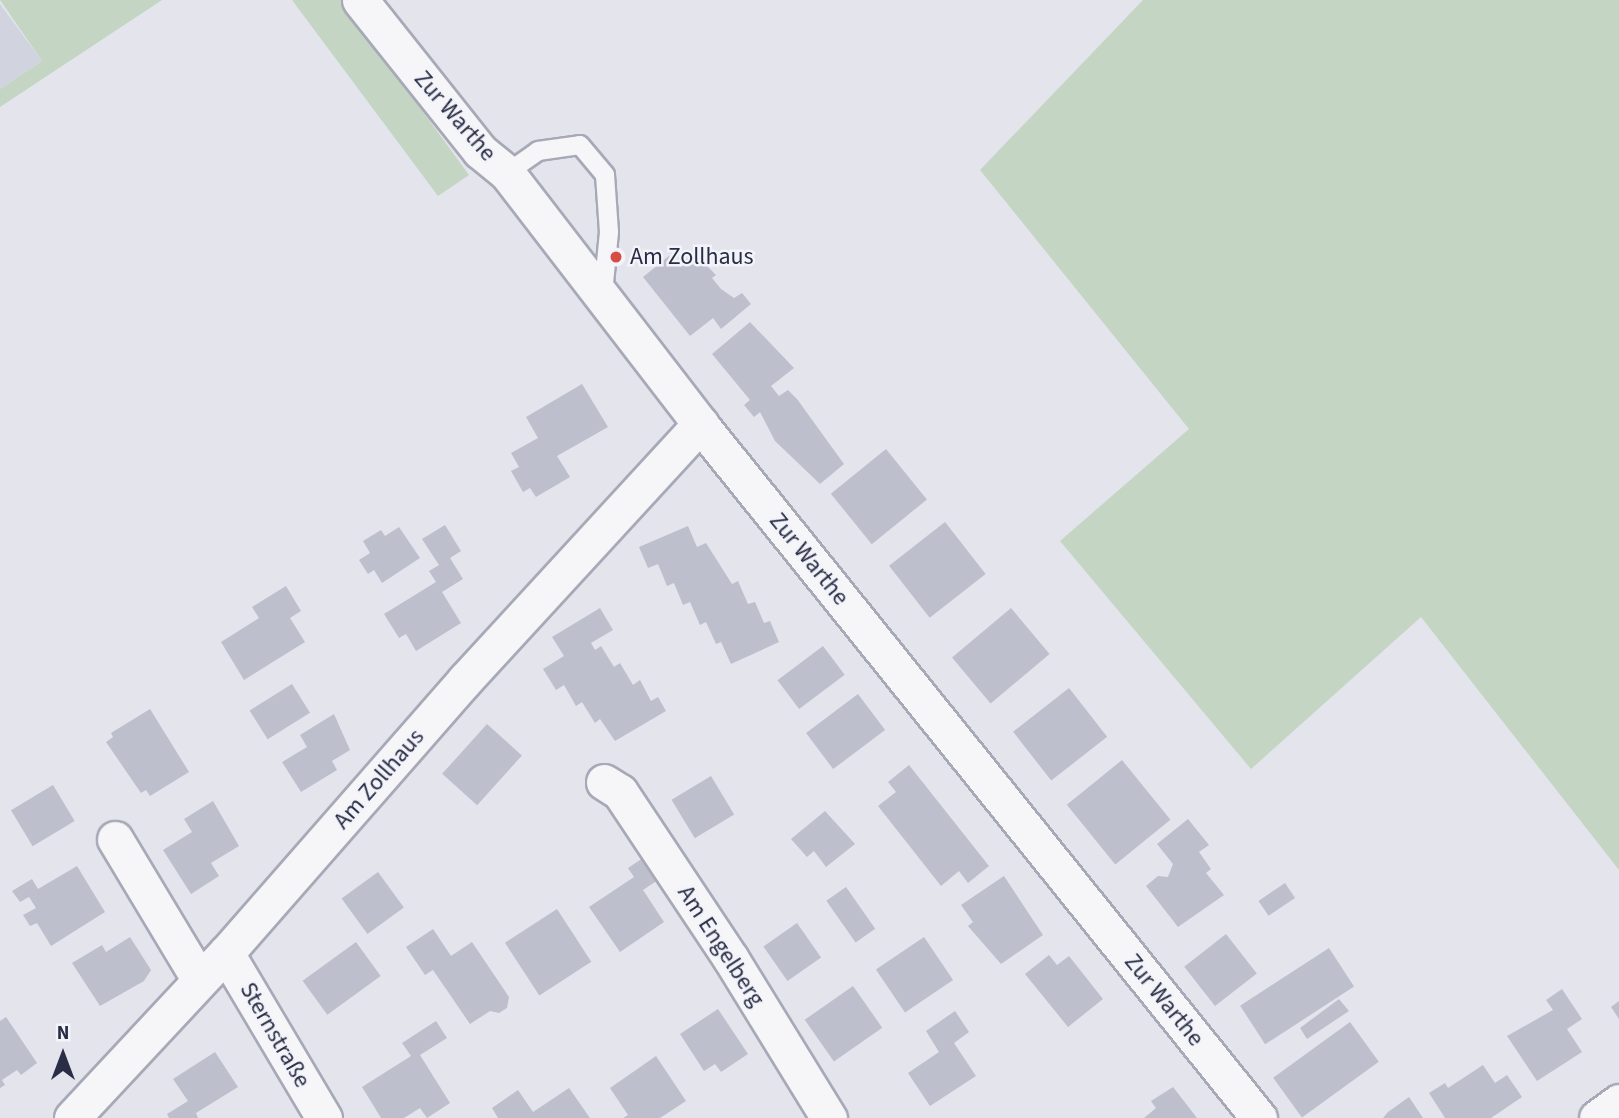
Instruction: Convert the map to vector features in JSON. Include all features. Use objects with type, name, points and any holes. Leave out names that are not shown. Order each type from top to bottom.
[{"type":"street","name":"Zur Warthe","points":[[360,0],[480,151],[507,173],[701,424],[1259,1118]]},
{"type":"street","name":"Am Zollhaus","points":[[72,1118],[226,953],[465,680],[701,424]]},
{"type":"street","name":"Am Engelberg","points":[[604,782],[621,792],[731,959],[829,1118]]},
{"type":"street","points":[[115,839],[199,979]]},
{"type":"street","name":"Sternstraße","points":[[226,953],[324,1118]]},
{"type":"street","points":[[1597,1118],[1619,1102]]},
{"type":"lane","points":[[507,173],[538,151],[580,145],[605,175],[609,232],[603,294]]},
{"type":"shaded area","points":[[0,4],[42,61],[0,89]]},
{"type":"green space","points":[[0,0],[162,0],[0,107],[0,89],[42,61]]},
{"type":"green space","points":[[292,0],[342,0],[469,175],[438,196]]},
{"type":"green space","points":[[1143,0],[1619,0],[1619,870],[1421,617],[1251,769],[1060,541],[1189,429],[980,170]]},
{"type":"building","points":[[694,253],[716,275],[712,278],[721,289],[734,298],[742,293],[751,304],[721,329],[713,318],[690,336],[643,277],[669,256],[677,267]]},
{"type":"building","points":[[750,322],[794,368],[771,386],[779,396],[788,390],[797,399],[844,464],[820,484],[775,441],[760,412],[754,417],[744,405],[750,400],[712,354]]},
{"type":"building","points":[[582,384],[608,427],[557,456],[570,477],[536,497],[530,488],[523,492],[511,471],[519,467],[511,453],[538,438],[526,417]]},
{"type":"building","points":[[886,449],[927,500],[872,544],[831,494]]},
{"type":"building","points":[[945,522],[986,574],[930,618],[889,566]]},
{"type":"building","points":[[445,525],[461,551],[450,558],[463,579],[442,592],[461,623],[416,651],[406,634],[399,638],[384,614],[436,582],[429,571],[439,565],[422,539]]},
{"type":"building","points":[[688,526],[697,547],[706,543],[732,584],[738,581],[748,604],[755,602],[764,623],[770,621],[779,642],[731,664],[721,642],[716,644],[706,622],[700,625],[690,602],[683,605],[674,583],[667,586],[658,564],[648,568],[639,547]]},
{"type":"building","points":[[399,527],[420,558],[382,583],[374,570],[368,574],[359,560],[370,553],[363,541],[381,530],[385,536]]},
{"type":"building","points":[[286,586],[301,611],[290,618],[305,642],[244,680],[221,642],[259,618],[252,607]]},
{"type":"building","points":[[600,608],[613,630],[591,643],[595,650],[601,646],[614,667],[620,663],[633,685],[640,680],[651,701],[658,697],[666,711],[615,741],[600,719],[595,723],[582,702],[576,706],[564,685],[556,690],[543,669],[564,656],[552,637]]},
{"type":"building","points":[[1011,608],[1050,654],[991,703],[952,657]]},
{"type":"building","points":[[823,646],[845,675],[799,709],[777,680]]},
{"type":"building","points":[[292,684],[310,713],[268,739],[250,710]]},
{"type":"building","points":[[1069,688],[1107,737],[1051,781],[1013,732]]},
{"type":"building","points":[[858,694],[885,730],[833,769],[806,733]]},
{"type":"building","points":[[150,709],[189,772],[150,796],[146,790],[141,793],[106,742],[113,737],[111,733]]},
{"type":"building","points":[[334,714],[350,750],[332,761],[337,770],[301,792],[282,762],[307,747],[300,735]]},
{"type":"building","points":[[487,724],[522,755],[477,805],[442,774]]},
{"type":"building","points":[[1122,760],[1170,820],[1115,865],[1067,805]]},
{"type":"building","points":[[909,765],[989,866],[968,883],[959,871],[941,886],[878,806],[896,792],[888,782]]},
{"type":"building","points":[[711,776],[734,815],[695,838],[672,800]]},
{"type":"building","points":[[53,785],[75,821],[33,846],[11,810]]},
{"type":"building","points":[[213,801],[239,846],[211,863],[219,876],[191,894],[163,850],[192,832],[184,819]]},
{"type":"building","points":[[825,811],[855,844],[826,867],[814,851],[807,857],[791,839]]},
{"type":"building","points":[[1188,819],[1209,845],[1199,852],[1211,869],[1206,873],[1224,895],[1178,927],[1146,886],[1158,876],[1168,877],[1173,864],[1157,844]]},
{"type":"building","points":[[646,856],[661,878],[643,890],[664,922],[620,952],[589,907],[634,877],[628,868]]},
{"type":"building","points":[[77,866],[105,912],[51,946],[37,923],[30,926],[23,915],[36,908],[29,897],[20,902],[12,891],[32,879],[38,889]]},
{"type":"building","points":[[378,872],[404,908],[367,934],[342,898]]},
{"type":"building","points":[[1004,876],[1043,935],[1001,964],[968,926],[973,922],[961,905]]},
{"type":"building","points":[[1285,883],[1295,898],[1269,916],[1258,901]]},
{"type":"building","points":[[846,887],[875,929],[856,943],[826,901]]},
{"type":"building","points":[[557,909],[591,962],[539,996],[505,943]]},
{"type":"building","points":[[797,923],[821,957],[788,981],[763,947]]},
{"type":"building","points":[[433,929],[451,956],[472,942],[509,997],[507,1008],[499,1013],[490,1011],[470,1024],[433,970],[425,975],[406,947]]},
{"type":"building","points":[[1226,934],[1257,973],[1215,1006],[1184,967]]},
{"type":"building","points":[[130,937],[151,970],[144,981],[100,1006],[72,963],[102,945],[106,952]]},
{"type":"building","points":[[924,937],[953,980],[905,1013],[876,969]]},
{"type":"building","points":[[356,942],[381,976],[327,1015],[303,981]]},
{"type":"building","points":[[1329,948],[1354,987],[1265,1044],[1240,1006]]},
{"type":"building","points":[[1049,955],[1057,965],[1069,956],[1103,999],[1068,1027],[1025,974]]},
{"type":"building","points":[[853,986],[882,1028],[834,1062],[805,1020]]},
{"type":"building","points":[[1562,989],[1582,1019],[1567,1029],[1582,1052],[1537,1081],[1507,1036],[1553,1010],[1546,1000]]},
{"type":"building","points":[[1339,999],[1349,1011],[1307,1039],[1300,1028]]},
{"type":"building","points":[[1619,1001],[1619,1019],[1611,1007]]},
{"type":"building","points":[[718,1009],[748,1054],[721,1072],[715,1064],[704,1071],[680,1034]]},
{"type":"building","points":[[955,1011],[969,1032],[954,1043],[976,1076],[930,1106],[908,1073],[939,1052],[926,1031]]},
{"type":"building","points":[[6,1017],[37,1063],[21,1075],[17,1070],[2,1080],[5,1085],[0,1088],[0,1021]]},
{"type":"building","points":[[436,1021],[447,1038],[420,1055],[450,1103],[427,1118],[420,1108],[404,1118],[381,1118],[362,1087],[411,1056],[402,1043]]},
{"type":"building","points":[[1350,1022],[1379,1062],[1302,1117],[1273,1078]]},
{"type":"building","points":[[215,1052],[238,1087],[196,1113],[198,1118],[169,1118],[167,1114],[188,1101],[173,1079]]},
{"type":"building","points":[[656,1056],[686,1101],[660,1118],[623,1118],[628,1115],[610,1088]]},
{"type":"building","points":[[1483,1065],[1495,1083],[1507,1075],[1522,1097],[1491,1118],[1445,1118],[1429,1093],[1445,1083],[1448,1088]]},
{"type":"building","points":[[1173,1087],[1197,1118],[1144,1118],[1156,1108],[1151,1101]]},
{"type":"building","points":[[569,1088],[590,1118],[498,1118],[492,1108],[518,1090],[533,1112]]},
{"type":"building","points":[[1409,1097],[1423,1118],[1383,1118],[1388,1112]]},
{"type":"place","name":"Am Zollhaus","points":[[616,257]]}]
